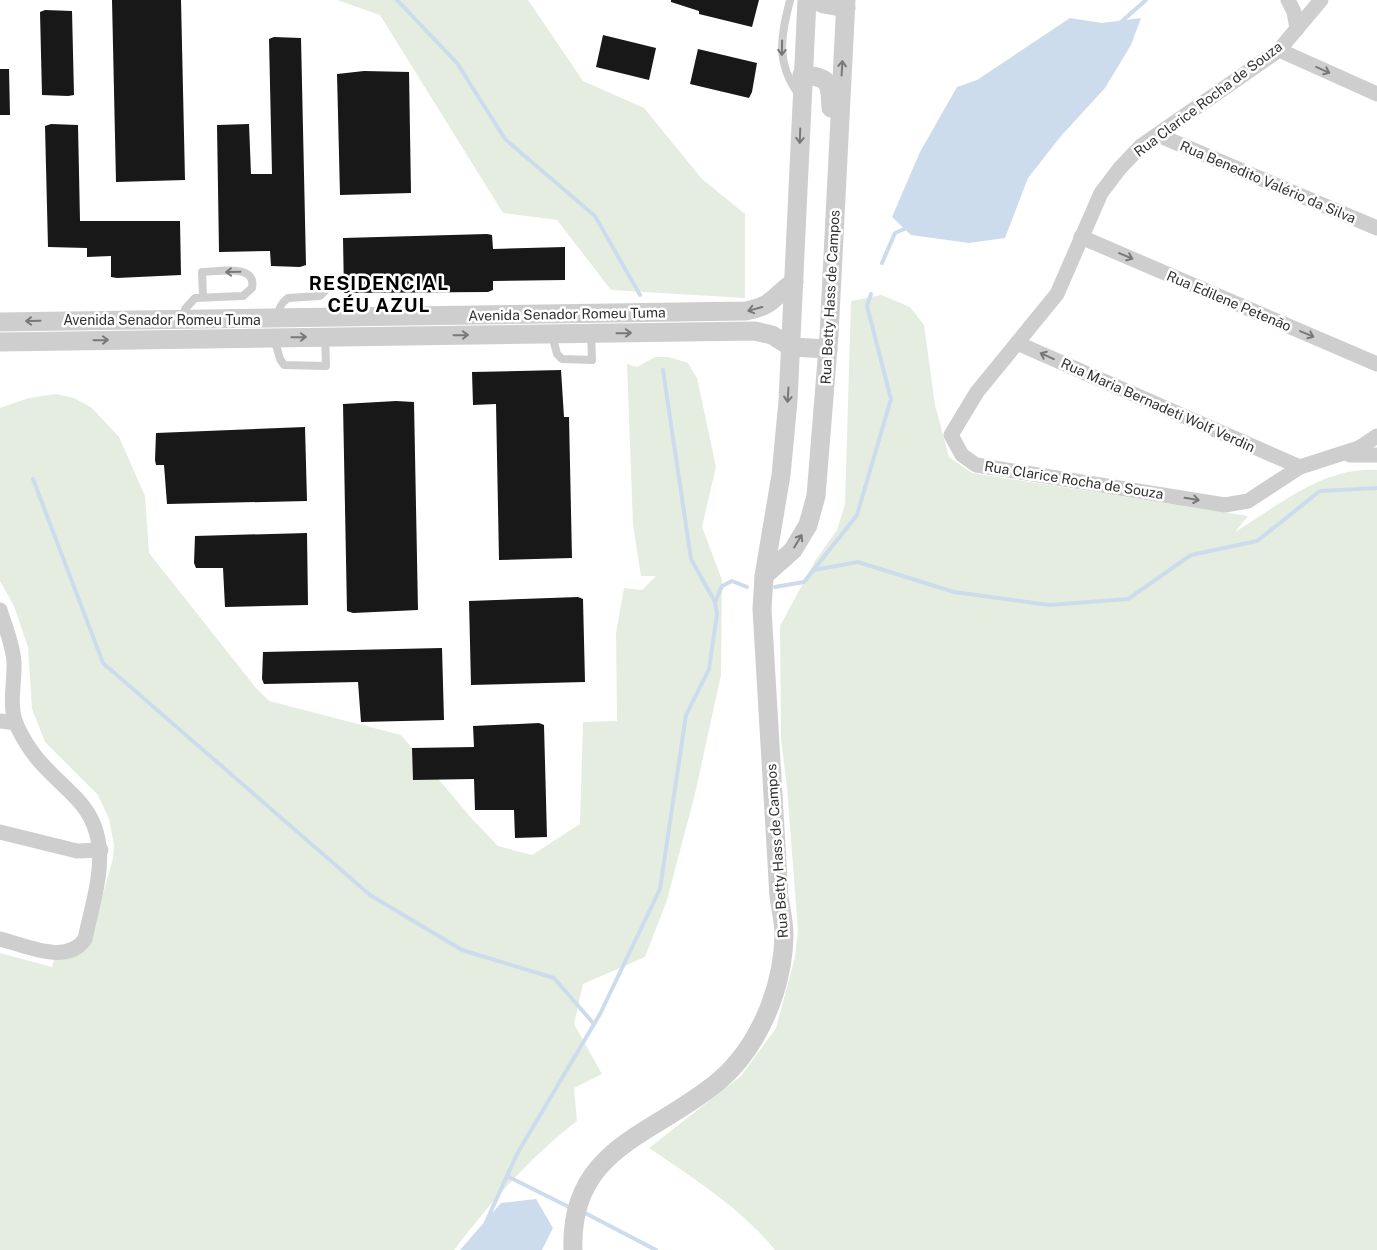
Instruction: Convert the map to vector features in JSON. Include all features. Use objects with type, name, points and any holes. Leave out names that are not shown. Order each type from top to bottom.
[{"type":"street","name":"Rua Betty Hass de Campos","points":[[573,1250],[574,1219],[580,1200],[586,1185],[601,1162],[720,1080],[746,1050],[771,1004],[781,968],[784,934],[779,897],[762,609],[764,576],[782,475],[791,347],[807,0]]},
{"type":"street","points":[[815,0],[824,4],[846,4]]},
{"type":"street","points":[[1288,0],[1294,12],[1297,29]]},
{"type":"street","name":"Rua Clarice Rocha de Souza","points":[[1321,0],[1279,50],[1141,146],[1120,168],[1101,192],[1057,294],[977,392],[951,435],[962,455],[976,465],[1225,504],[1248,501],[1300,467],[1359,448],[1377,436]]},
{"type":"street","name":"Rua Betty Hass de Campos","points":[[764,576],[792,550],[808,525],[816,496],[828,349],[846,4]]},
{"type":"street","points":[[1279,50],[1377,94]]},
{"type":"street","points":[[802,76],[819,76],[826,80],[830,87],[836,174]]},
{"type":"street","name":"Rua Benedito Valério da Silva","points":[[1158,135],[1377,228]]},
{"type":"street","name":"Rua Edilene Petenão","points":[[1081,237],[1377,364]]},
{"type":"street","name":"Avenida Senador Romeu Tuma","points":[[0,322],[746,312],[774,301],[794,282]]},
{"type":"street","name":"Avenida Senador Romeu Tuma","points":[[0,342],[755,331],[772,335],[791,347]]},
{"type":"street","name":"Rua Maria Bernadeti Wolf Verdin","points":[[1017,343],[1300,467]]},
{"type":"street","points":[[791,347],[828,349]]},
{"type":"street","name":"Rua Clarice Rocha de Souza","points":[[1331,456],[1377,455]]},
{"type":"street","points":[[0,610],[14,660],[13,701],[16,724],[42,766],[78,800],[94,823],[101,850],[98,876],[85,939],[71,951],[53,952],[0,939]]},
{"type":"street","points":[[0,721],[16,724]]},
{"type":"street","points":[[0,832],[77,851],[101,850]]},
{"type":"lane","points":[[790,0],[783,26],[781,51],[785,72],[802,98]]},
{"type":"lane","points":[[185,319],[188,304],[195,298],[203,296],[243,296],[250,291],[253,283],[249,275],[241,271],[202,272],[203,296]]},
{"type":"lane","points":[[278,319],[278,309],[284,301],[288,298],[320,296],[328,288],[329,278]]},
{"type":"lane","points":[[552,334],[557,354],[562,359],[592,360],[591,333]]},
{"type":"lane","points":[[274,338],[280,359],[284,365],[326,366],[325,337]]},
{"type":"shaded area","points":[[337,0],[528,0],[583,81],[644,108],[702,179],[745,214],[745,298],[611,290],[557,220],[503,213],[380,15]]},
{"type":"shaded area","points":[[881,295],[910,307],[924,325],[935,405],[949,457],[972,473],[1248,516],[1235,532],[1285,500],[1320,481],[1338,474],[1357,470],[1377,470],[1377,1250],[775,1250],[732,1207],[649,1148],[741,1076],[776,1028],[795,957],[798,931],[787,787],[781,739],[780,626],[815,561],[837,530],[845,504],[851,301]]},
{"type":"shaded area","points":[[655,357],[669,357],[688,363],[697,378],[716,467],[702,527],[722,580],[721,675],[695,794],[667,900],[645,957],[583,984],[574,1024],[602,1074],[574,1088],[577,1121],[511,1181],[454,1250],[0,1250],[0,953],[52,967],[56,954],[91,937],[113,858],[114,845],[109,819],[98,795],[45,742],[32,709],[28,647],[14,606],[0,581],[0,408],[29,398],[56,394],[74,398],[92,408],[119,437],[145,496],[149,553],[256,688],[269,701],[401,735],[473,820],[498,846],[532,855],[580,824],[583,722],[617,721],[616,633],[624,588],[642,590],[656,576],[641,576],[633,525],[627,364],[637,367]]},
{"type":"water","points":[[1070,18],[1102,23],[1141,18],[1131,45],[1105,88],[1061,136],[1028,178],[1005,238],[969,243],[911,235],[892,217],[920,152],[957,87],[977,80]]},
{"type":"water","points":[[536,1199],[553,1228],[542,1250],[460,1250],[501,1203]]},
{"type":"building","points":[[112,0],[181,0],[185,180],[116,182]]},
{"type":"building","points":[[671,0],[759,0],[752,27],[699,14],[699,11],[671,2]]},
{"type":"building","points":[[45,10],[72,11],[74,95],[42,95],[40,12]]},
{"type":"building","points":[[603,35],[656,48],[649,80],[596,67]]},
{"type":"building","points":[[274,37],[301,38],[306,265],[300,267],[271,266],[270,251],[219,252],[217,125],[249,124],[251,174],[272,174],[269,39]]},
{"type":"building","points":[[698,49],[757,63],[752,92],[749,98],[690,84]]},
{"type":"building","points":[[0,69],[9,69],[10,115],[0,115]]},
{"type":"building","points":[[364,71],[409,72],[411,193],[340,195],[337,74]]},
{"type":"building","points":[[51,124],[78,125],[80,221],[180,221],[181,275],[111,277],[111,256],[87,257],[87,248],[48,247],[45,126]]},
{"type":"building","points":[[492,235],[493,249],[565,247],[565,280],[493,281],[493,290],[488,292],[344,293],[343,238]]},
{"type":"building","points":[[561,370],[564,417],[569,417],[572,558],[499,560],[496,404],[473,405],[472,372]]},
{"type":"building","points":[[396,401],[414,402],[418,610],[353,613],[347,611],[343,404]]},
{"type":"building","points":[[305,427],[307,501],[167,504],[164,465],[156,465],[155,460],[156,433]]},
{"type":"building","points":[[307,533],[308,605],[225,607],[223,568],[196,568],[194,563],[195,536]]},
{"type":"building","points":[[578,597],[583,599],[585,682],[471,685],[469,601]]},
{"type":"building","points":[[442,648],[444,720],[361,722],[358,682],[264,684],[262,679],[263,652]]},
{"type":"building","points":[[539,723],[544,725],[547,837],[515,838],[514,810],[475,810],[474,779],[413,780],[412,748],[474,747],[473,726]]},
{"type":"waterway","points":[[397,0],[457,63],[505,139],[595,216],[640,295]]},
{"type":"waterway","points":[[1121,22],[1146,0]]},
{"type":"waterway","points":[[882,263],[895,233],[909,227]]},
{"type":"waterway","points":[[775,587],[804,582],[857,515],[891,399],[867,306],[871,294]]},
{"type":"waterway","points":[[663,370],[691,559],[715,602]]},
{"type":"waterway","points":[[33,479],[103,663],[370,895],[462,950],[554,978],[594,1024]]},
{"type":"waterway","points":[[814,570],[858,562],[954,592],[1050,605],[1128,599],[1191,555],[1257,541],[1320,491],[1377,488]]},
{"type":"waterway","points":[[486,1222],[517,1154],[600,1014],[660,889],[686,715],[709,669],[717,614],[715,602],[722,586],[732,581],[747,587]]},
{"type":"waterway","points":[[507,1176],[567,1206]]},
{"type":"waterway","points":[[587,1214],[656,1250]]},
{"type":"district","name":"RESIDENCIAL CÉU AZUL","points":[[379,294]]}]
